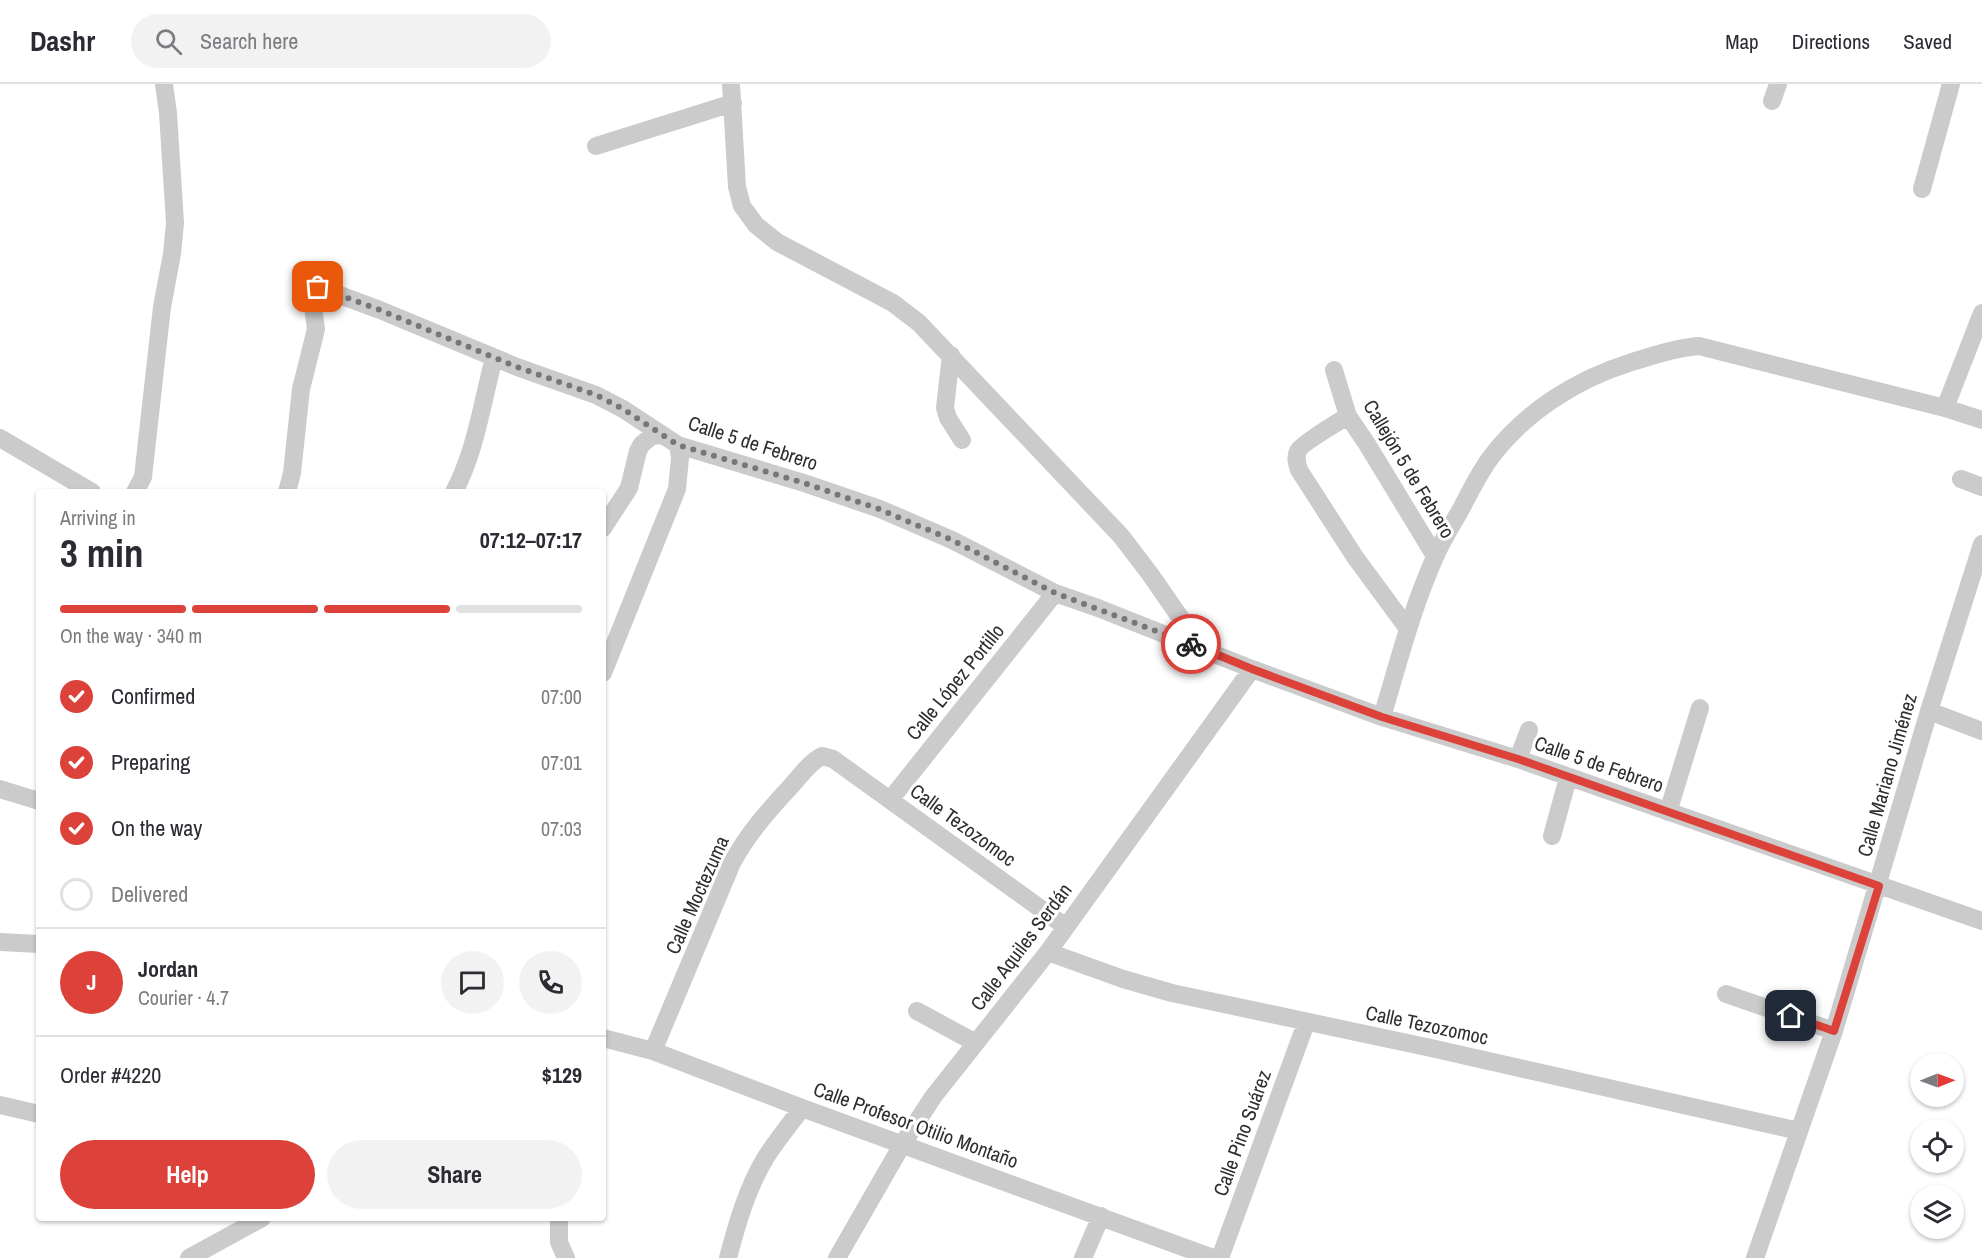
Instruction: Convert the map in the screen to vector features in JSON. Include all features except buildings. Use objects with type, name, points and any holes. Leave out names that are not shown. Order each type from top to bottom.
[{"type":"street","points":[[137,489],[143,477],[162,307],[175,223],[169,124],[164,84]]},
{"type":"street","points":[[731,84],[737,187],[742,206],[756,225],[777,242],[893,303],[919,323],[951,354],[1121,536],[1202,649]]},
{"type":"street","points":[[1922,189],[1951,84]]},
{"type":"street","points":[[596,146],[733,103]]},
{"type":"street","name":"Calle 5 de Febrero","points":[[288,489],[292,473],[301,389],[316,328],[312,298],[315,288],[318,287],[380,310],[494,358],[596,395],[671,440],[879,509],[952,540],[1055,593],[1252,669],[1382,717],[1518,759],[1982,921]]},
{"type":"street","points":[[1982,313],[1945,408],[1982,420]]},
{"type":"street","name":"Callejón 5 de Febrero","points":[[1382,717],[1408,629],[1435,556],[1491,457],[1549,401],[1577,384],[1610,369],[1676,349],[1699,346],[1945,408]]},
{"type":"street","points":[[951,354],[945,408],[948,418],[962,440]]},
{"type":"street","points":[[455,489],[477,433],[494,358]]},
{"type":"street","name":"Callejón 5 de Febrero","points":[[1334,370],[1348,416],[1435,556]]},
{"type":"street","points":[[1348,416],[1299,448],[1296,458],[1299,470],[1355,557],[1408,629]]},
{"type":"street","points":[[606,523],[629,488],[642,444],[652,436],[671,440],[680,458],[676,489],[606,665]]},
{"type":"street","points":[[0,438],[88,489]]},
{"type":"street","points":[[1961,479],[1982,487]]},
{"type":"street","name":"Calle Mariano Jiménez","points":[[1755,1258],[1834,1031],[1879,886],[1929,711],[1982,544]]},
{"type":"street","name":"Calle López Portillo","points":[[890,800],[1055,593]]},
{"type":"street","name":"Calle Aquiles Serdán","points":[[837,1258],[902,1145],[933,1097],[1048,952],[1252,669]]},
{"type":"street","points":[[1668,812],[1700,708]]},
{"type":"street","points":[[1929,711],[1982,731]]},
{"type":"street","points":[[1518,759],[1529,730]]},
{"type":"street","name":"Calle Moctezuma","points":[[653,1050],[732,863],[744,842],[758,823],[816,759],[822,756],[833,759]]},
{"type":"street","name":"Calle Tezozomoc","points":[[833,759],[1066,927]]},
{"type":"street","points":[[1552,836],[1568,778]]},
{"type":"street","points":[[0,789],[36,800]]},
{"type":"street","points":[[0,942],[36,945]]},
{"type":"street","name":"Calle Tezozomoc","points":[[1048,952],[1123,979],[1172,993],[1431,1048],[1799,1131]]},
{"type":"street","points":[[1726,994],[1834,1031]]},
{"type":"street","points":[[917,1011],[976,1043]]},
{"type":"street","name":"Calle Pino Suárez","points":[[1220,1258],[1306,1023]]},
{"type":"street","name":"Calle Profesor Otilio Montaño","points":[[606,1039],[653,1050],[802,1108],[1213,1258]]},
{"type":"street","points":[[0,1104],[36,1113]]},
{"type":"street","points":[[729,1258],[751,1187],[766,1158],[802,1108]]},
{"type":"street","points":[[1083,1258],[1101,1216]]},
{"type":"street","points":[[189,1258],[257,1221]]},
{"type":"street","points":[[559,1221],[559,1242],[566,1258]]},
{"type":"way so far","points":[[318,287],[517,367],[596,395],[623,409],[678,445],[804,483],[879,509],[952,540],[1055,593],[1191,644]]},
{"type":"route","points":[[1191,644],[1382,717],[1518,759],[1879,886],[1834,1031],[1791,1016]]}]
